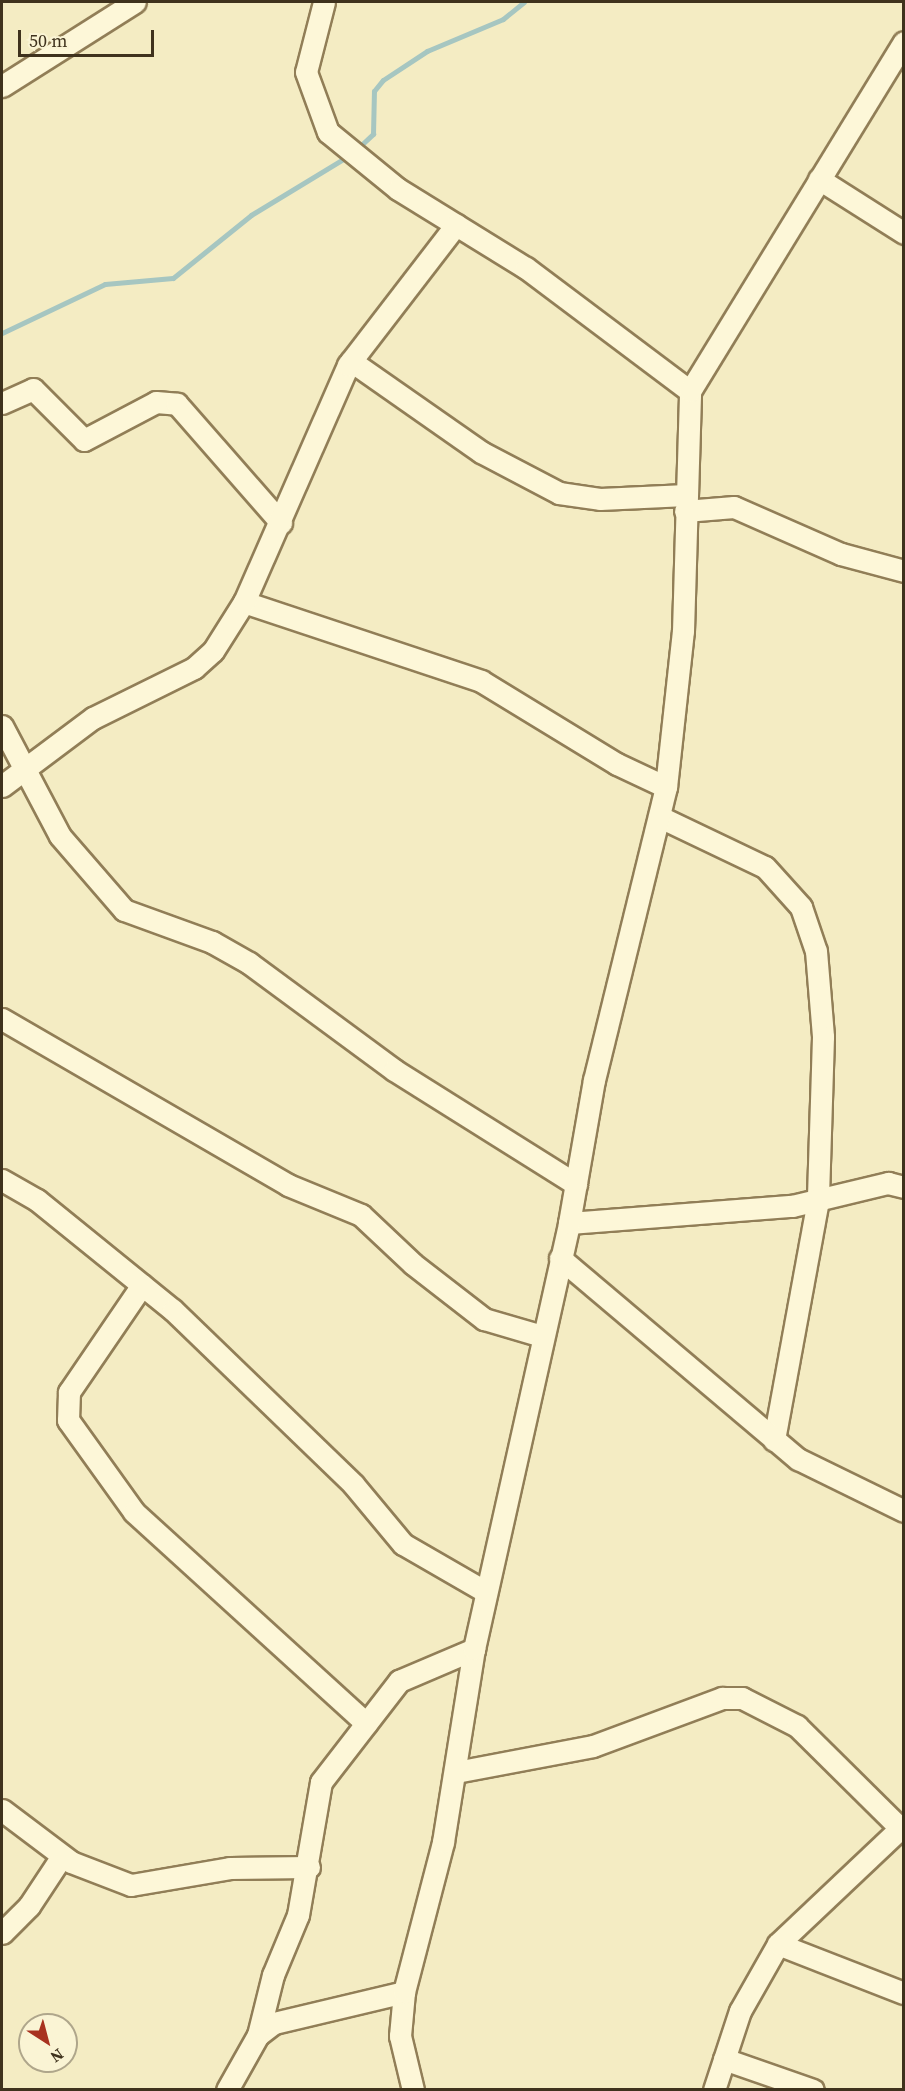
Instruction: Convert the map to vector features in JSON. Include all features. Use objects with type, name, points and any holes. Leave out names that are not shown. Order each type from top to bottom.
[{"type":"street","points":[[2,86],[135,2]]},
{"type":"street","points":[[324,2],[306,72],[320,117],[344,147],[372,169],[456,225],[526,268],[690,391]]},
{"type":"street","points":[[413,2090],[400,2036],[404,1992],[456,1772],[474,1649],[569,1223],[594,1080],[666,787],[683,631],[690,391],[903,42]]},
{"type":"street","points":[[819,179],[903,232]]},
{"type":"street","points":[[2,786],[93,718],[204,661],[244,602],[351,361],[456,225]]},
{"type":"street","points":[[351,361],[481,452],[560,493],[600,500],[734,507],[841,554],[903,571]]},
{"type":"street","points":[[2,403],[33,389],[84,440],[156,402],[177,404],[281,523]]},
{"type":"street","points":[[244,602],[481,681],[617,764],[666,787]]},
{"type":"street","points":[[2,726],[60,836],[123,910],[212,942],[249,963],[394,1070],[576,1184]]},
{"type":"street","points":[[660,817],[765,867],[789,892],[808,925],[816,951],[823,1037],[818,1200],[774,1440]]},
{"type":"street","points":[[2,1019],[288,1185],[361,1215],[412,1264],[484,1319],[542,1336]]},
{"type":"street","points":[[2,1180],[37,1200],[142,1284],[353,1484],[403,1544],[486,1592]]},
{"type":"street","points":[[569,1223],[818,1200],[888,1184],[903,1187]]},
{"type":"street","points":[[560,1258],[774,1440],[815,1469],[903,1511]]},
{"type":"street","points":[[142,1284],[69,1392],[68,1420],[134,1512],[366,1723]]},
{"type":"street","points":[[227,2090],[258,2035],[309,1867],[321,1782],[399,1681],[474,1649]]},
{"type":"street","points":[[456,1772],[593,1746],[722,1698],[742,1698],[797,1726],[902,1826],[778,1944],[740,2011],[714,2090]]},
{"type":"street","points":[[2,1810],[62,1856],[131,1885],[230,1868],[309,1867]]},
{"type":"street","points":[[2,1933],[29,1906],[62,1856]]},
{"type":"street","points":[[778,1944],[903,1993]]},
{"type":"street","points":[[258,2035],[295,2014],[404,1992]]},
{"type":"street","points":[[724,2059],[813,2090]]},
{"type":"waterway","points":[[358,148],[373,134],[374,91],[383,80],[427,51],[503,19],[524,2]]},
{"type":"waterway","points":[[2,333],[105,284],[173,278],[251,215],[348,156]]}]
